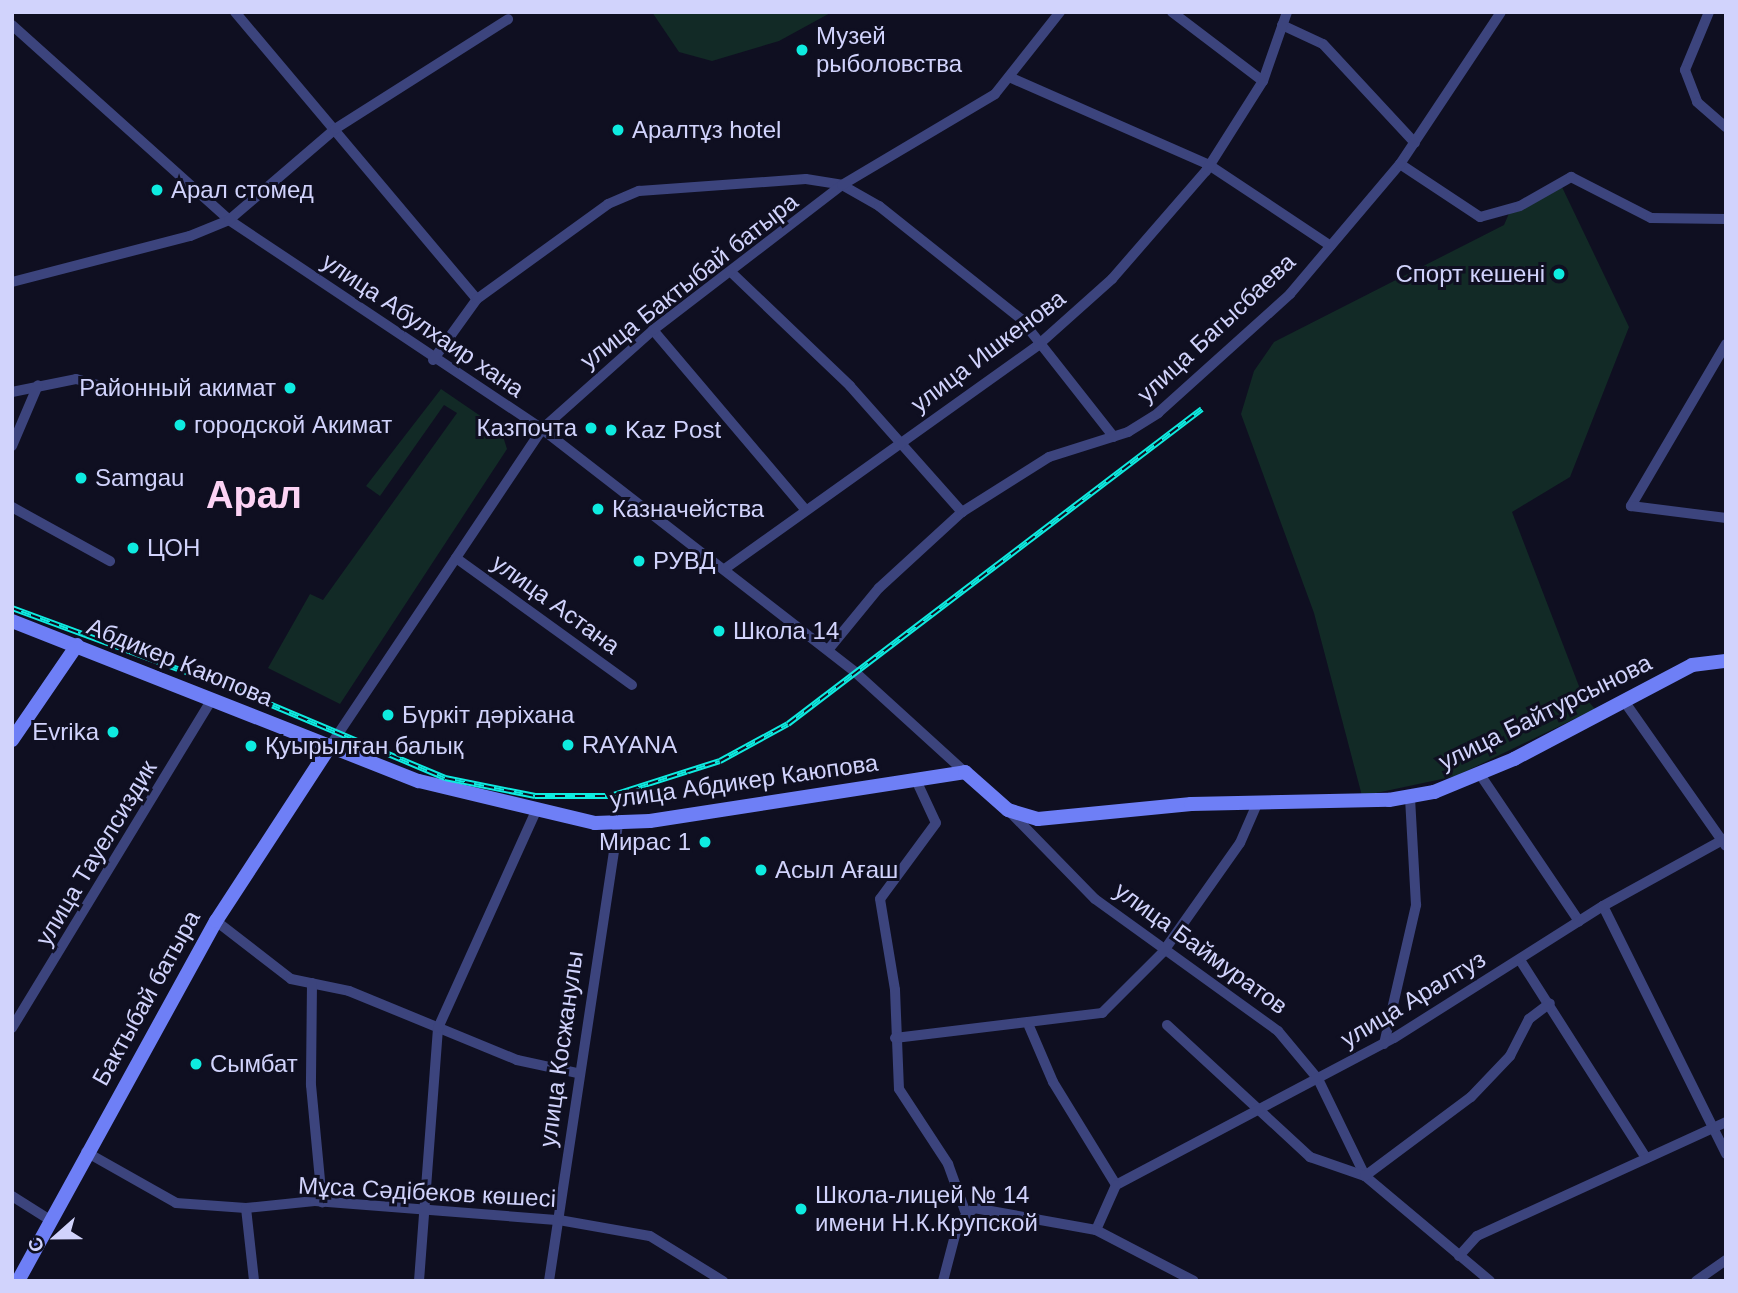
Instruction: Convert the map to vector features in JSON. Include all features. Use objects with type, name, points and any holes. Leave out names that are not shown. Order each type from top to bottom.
[{"type":"street","points":[[235,12],[477,299]]},
{"type":"street","name":"улица Бактыбай батыра","points":[[330,746],[542,429],[653,330],[733,274],[842,185],[902,154],[995,94],[1060,12]]},
{"type":"street","points":[[1172,12],[1263,80]]},
{"type":"street","name":"улица Ишкенова","points":[[726,568],[805,509],[1037,346],[1112,279],[1209,165],[1263,80],[1287,12]]},
{"type":"street","name":"улица Багысбаева","points":[[828,650],[879,588],[962,512],[1049,457],[1114,437],[1158,413],[1290,294],[1400,164],[1501,12]]},
{"type":"street","points":[[1709,12],[1685,70],[1697,102],[1726,127]]},
{"type":"street","points":[[12,282],[229,220],[335,129],[508,19]]},
{"type":"street","name":"улица Абулхаир хана","points":[[12,25],[229,220],[433,360],[542,429],[726,568],[855,672]]},
{"type":"street","points":[[1283,25],[1323,44],[1415,143]]},
{"type":"street","points":[[1009,77],[1209,165],[1331,246]]},
{"type":"street","points":[[1400,164],[1480,217],[1520,206],[1571,177],[1651,218],[1726,219]]},
{"type":"street","points":[[433,360],[477,299],[582,219],[639,191],[806,180],[842,185],[880,206],[1021,319],[1037,346],[1114,437]]},
{"type":"street","points":[[733,274],[902,441],[962,512]]},
{"type":"street","points":[[653,330],[805,509]]},
{"type":"street","points":[[1726,344],[1631,506],[1726,518]]},
{"type":"street","points":[[12,392],[38,384],[76,379],[124,391]]},
{"type":"street","points":[[12,446],[38,384]]},
{"type":"street","points":[[12,507],[110,561]]},
{"type":"street","name":"улица Астана","points":[[456,558],[632,685]]},
{"type":"street","name":"Абдикер Каюпова","points":[[12,621],[330,746]]},
{"type":"street","points":[[12,740],[77,645]]},
{"type":"street","name":"улица Байтурсынова","points":[[1008,810],[1038,819],[1410,796],[1479,773],[1692,665],[1726,660]]},
{"type":"street","name":"улица Баймуратов","points":[[855,672],[1008,810],[1096,899],[1163,952],[1278,1031],[1318,1079],[1365,1175],[1490,1281]]},
{"type":"street","name":"улица Тауелсиздик","points":[[12,1028],[212,699]]},
{"type":"street","points":[[1624,701],[1724,841]]},
{"type":"street","name":"улица Абдикер Каюпова","points":[[330,746],[419,781],[535,813],[618,824],[965,772]]},
{"type":"street","name":"Бактыбай батыра","points":[[18,1281],[86,1152],[216,920],[330,746]]},
{"type":"street","points":[[1479,773],[1579,921]]},
{"type":"street","points":[[916,780],[936,823],[880,899],[895,990],[899,1089],[948,1164],[965,1211],[943,1281]]},
{"type":"street","points":[[1384,1044],[1416,905],[1410,796]]},
{"type":"street","points":[[895,1038],[1028,1026],[1102,1013],[1163,952],[1240,843],[1257,804]]},
{"type":"street","points":[[419,1281],[438,1028],[535,813]]},
{"type":"street","name":"улица Косжанулы","points":[[549,1281],[578,1073],[618,824]]},
{"type":"street","name":"улица Аралтуз","points":[[1116,1185],[1384,1044],[1603,906],[1724,841]]},
{"type":"street","points":[[1603,906],[1726,1154]]},
{"type":"street","points":[[216,920],[292,979],[438,1028],[517,1060],[578,1073]]},
{"type":"street","points":[[1520,960],[1550,1003],[1646,1158]]},
{"type":"street","points":[[312,984],[311,1085],[322,1202]]},
{"type":"street","points":[[1167,1025],[1310,1157],[1365,1175],[1471,1097],[1510,1056],[1529,1019],[1550,1003]]},
{"type":"street","points":[[1028,1026],[1053,1082],[1116,1185],[1096,1230]]},
{"type":"street","points":[[1459,1256],[1477,1236],[1726,1122]]},
{"type":"street","name":"Мұса Сәдібеков көшесі","points":[[86,1152],[176,1203],[246,1208],[322,1202],[559,1220],[650,1236],[723,1281]]},
{"type":"street","points":[[12,1196],[50,1220]]},
{"type":"street","points":[[246,1208],[254,1281]]},
{"type":"street","points":[[965,1211],[1096,1230],[1195,1281]]},
{"type":"street","points":[[1696,1281],[1726,1260]]},
{"type":"green space","points":[[652,12],[832,12],[779,41],[712,61],[679,52]]},
{"type":"green space","points":[[1561,185],[1629,327],[1570,477],[1512,512],[1582,694],[1595,709],[1456,776],[1362,796],[1314,613],[1241,414],[1254,371],[1274,342],[1504,225],[1510,211]]},
{"type":"green space","points":[[441,389],[501,430],[507,449],[340,704],[268,668],[310,594],[323,600],[457,413],[444,405],[380,496],[366,486]]},
{"type":"railway","points":[[12,608],[243,693],[445,778],[535,796],[610,796],[720,761],[788,724],[1202,409]]},
{"type":"place","name":"Музей рыболовства","points":[[802,50]]},
{"type":"place","name":"Аралтұз hotel","points":[[618,130]]},
{"type":"place","name":"Арал стомед","points":[[157,190]]},
{"type":"place","name":"Спорт кешені","points":[[1559,274]]},
{"type":"place","name":"Районный акимат","points":[[290,388]]},
{"type":"place","name":"городской Акимат","points":[[180,425]]},
{"type":"place","name":"Казпочта","points":[[591,428]]},
{"type":"place","name":"Kaz Post","points":[[611,430]]},
{"type":"place","name":"Samgau","points":[[81,478]]},
{"type":"place","name":"Казначейства","points":[[598,509]]},
{"type":"place","name":"ЦОН","points":[[133,548]]},
{"type":"place","name":"РУВД","points":[[639,561]]},
{"type":"place","name":"Школа 14","points":[[719,631]]},
{"type":"place","name":"Бүркіт дәріхана","points":[[388,715]]},
{"type":"place","name":"Evrika","points":[[113,732]]},
{"type":"place","name":"RAYANA","points":[[568,745]]},
{"type":"place","name":"Қуырылған балық","points":[[251,746]]},
{"type":"place","name":"Мирас 1","points":[[705,842]]},
{"type":"place","name":"Асыл Ағаш","points":[[761,870]]},
{"type":"place","name":"Сымбат","points":[[196,1064]]},
{"type":"place","name":"Школа-лицей № 14 имени Н.К.Крупской","points":[[801,1209]]},
{"type":"district","name":"Арал","points":[[254,496]]}]
